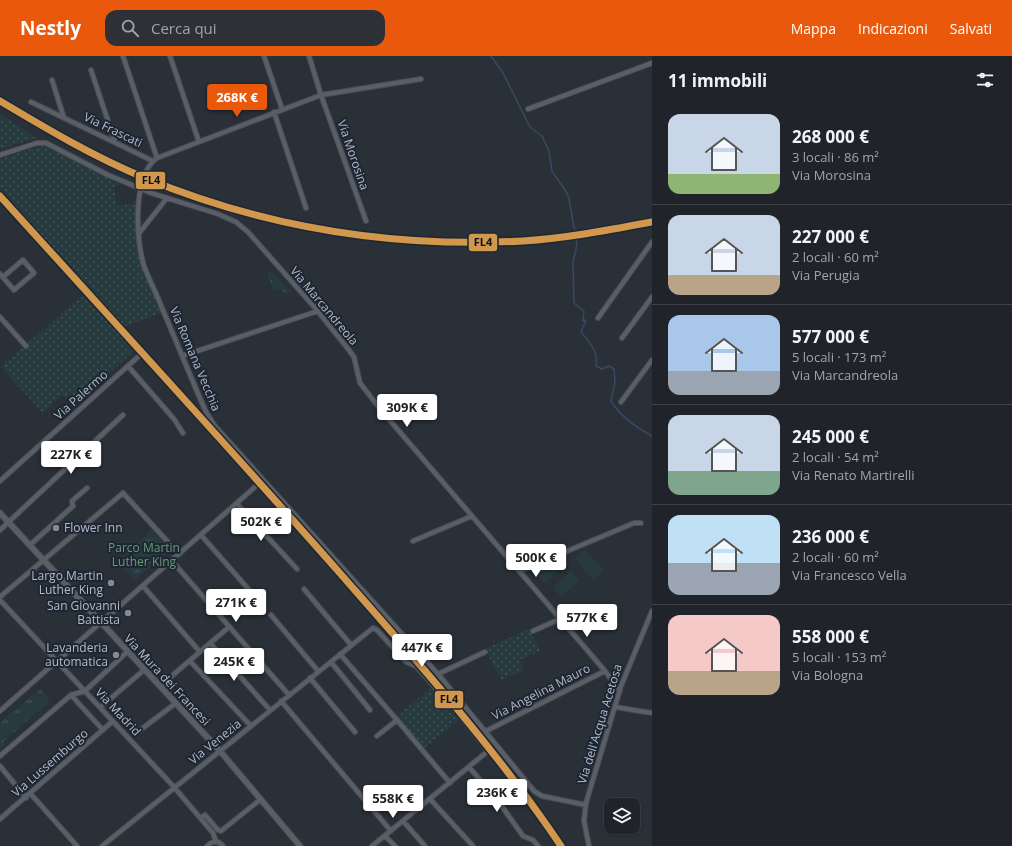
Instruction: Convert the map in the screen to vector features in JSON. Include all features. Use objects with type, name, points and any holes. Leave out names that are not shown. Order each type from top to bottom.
[{"type":"street","points":[[123,56],[155,159]]},
{"type":"street","points":[[170,56],[198,142]]},
{"type":"street","points":[[264,56],[282,109]]},
{"type":"street","name":"Via Morosina","points":[[309,56],[321,95],[366,221]]},
{"type":"street","points":[[528,108],[652,63]]},
{"type":"street","points":[[91,70],[115,142]]},
{"type":"street","points":[[52,80],[64,118]]},
{"type":"street","points":[[141,185],[155,159],[274,112],[321,95],[421,80]]},
{"type":"street","name":"Via Frascati","points":[[31,102],[115,142],[155,159]]},
{"type":"street","points":[[274,112],[306,208]]},
{"type":"street","name":"Via Marcandreola","points":[[0,155],[38,143],[46,143],[113,177],[141,185],[152,193],[218,214],[236,222],[248,232],[318,311],[352,353],[358,378],[363,388],[605,671],[620,691]]},
{"type":"street","name":"Via Romana Vecchia","points":[[141,185],[138,197],[140,232],[145,267],[206,412],[215,426],[438,674],[538,794],[586,805]]},
{"type":"street","points":[[138,197],[143,194],[152,193]]},
{"type":"street","points":[[140,232],[166,202],[167,198]]},
{"type":"street","points":[[598,318],[652,242]]},
{"type":"street","points":[[23,260],[34,273],[14,290],[1,276],[23,260]]},
{"type":"street","points":[[622,338],[652,297]]},
{"type":"street","points":[[182,356],[318,311]]},
{"type":"street","points":[[0,317],[26,346]]},
{"type":"street","name":"Via Palermo","points":[[0,480],[139,356]]},
{"type":"street","points":[[621,402],[652,360]]},
{"type":"street","points":[[128,366],[174,419],[176,425],[183,433]]},
{"type":"street","points":[[0,530],[123,415]]},
{"type":"street","points":[[0,711],[255,487]]},
{"type":"street","points":[[30,545],[74,506],[72,501],[87,488]]},
{"type":"street","points":[[1,598],[43,560],[54,553],[123,493],[179,554]]},
{"type":"street","points":[[237,504],[297,569]]},
{"type":"street","name":"Via Mura dei Francesi","points":[[0,513],[220,751],[300,846]]},
{"type":"street","points":[[413,541],[472,516]]},
{"type":"street","points":[[520,571],[634,523],[641,523]]},
{"type":"street","points":[[201,535],[258,600]]},
{"type":"street","points":[[172,561],[289,694]]},
{"type":"street","points":[[143,586],[200,652]]},
{"type":"street","points":[[304,589],[352,644]]},
{"type":"street","name":"Via Madrid","points":[[1,598],[57,662],[174,787],[215,836],[216,842]]},
{"type":"street","name":"Via dell'Acqua Acetosa","points":[[589,846],[584,821],[586,805],[620,691],[632,657],[652,612]]},
{"type":"street","points":[[271,615],[318,671]]},
{"type":"street","points":[[532,631],[560,619]]},
{"type":"street","points":[[160,686],[229,627]]},
{"type":"street","name":"Via Venezia","points":[[102,846],[370,630],[378,630],[406,662],[416,666],[456,711],[488,751],[469,767]]},
{"type":"street","points":[[210,643],[270,710]]},
{"type":"street","points":[[0,756],[71,695],[84,691],[127,652]]},
{"type":"street","points":[[438,674],[485,652]]},
{"type":"street","points":[[340,654],[450,783]]},
{"type":"street","points":[[190,661],[251,726]]},
{"type":"street","points":[[331,662],[370,710]]},
{"type":"street","points":[[103,705],[144,670]]},
{"type":"street","name":"Via Angelina Mauro","points":[[486,731],[605,671]]},
{"type":"street","points":[[310,678],[355,732]]},
{"type":"street","name":"Via Madrid","points":[[71,695],[103,730]]},
{"type":"street","points":[[281,701],[391,831]]},
{"type":"street","points":[[139,731],[176,703]]},
{"type":"street","points":[[615,706],[652,713]]},
{"type":"street","points":[[377,736],[397,720]]},
{"type":"street","name":"Via Lussemburgo","points":[[0,820],[113,721]]},
{"type":"street","points":[[0,766],[26,798]]},
{"type":"street","points":[[372,846],[469,767],[498,801],[523,836],[533,840],[538,846]]},
{"type":"street","points":[[30,793],[77,846]]},
{"type":"street","points":[[201,818],[205,815],[218,830],[221,831],[261,799]]},
{"type":"street","points":[[430,799],[473,846]]},
{"type":"street","points":[[403,821],[425,846]]},
{"type":"street","points":[[385,836],[395,846]]},
{"type":"street","points":[[207,846],[211,842],[216,842],[223,846]]},
{"type":"green space","points":[[0,114],[36,138],[0,149]]},
{"type":"green space","points":[[44,146],[120,184],[114,187],[117,206],[134,203],[138,211],[144,265],[164,312],[123,327],[0,191],[0,159]]},
{"type":"green space","points":[[270,270],[291,292],[285,294],[281,289],[274,291],[267,274]]},
{"type":"green space","points":[[85,293],[135,350],[74,406],[62,395],[43,413],[1,367]]},
{"type":"green space","name":"Parco Martin Luther King","points":[[152,530],[170,549],[135,580],[118,561]]},
{"type":"green space","points":[[585,550],[604,571],[593,580],[575,559]]},
{"type":"green space","points":[[552,559],[560,569],[544,583],[536,573]]},
{"type":"green space","points":[[571,571],[579,581],[561,597],[553,587]]},
{"type":"green space","points":[[529,629],[540,651],[519,660],[523,670],[502,680],[485,649]]},
{"type":"green space","points":[[432,687],[460,719],[423,749],[396,717]]},
{"type":"green space","points":[[40,689],[50,701],[3,742],[5,745],[0,749],[0,723]]},
{"type":"green space","points":[[384,785],[393,795],[376,809],[368,798]]},
{"type":"waterway","points":[[491,56],[503,73],[530,127],[542,136],[549,151],[552,171],[567,193],[575,233]]},
{"type":"waterway","points":[[576,238],[577,244],[573,263],[574,303],[584,311],[583,321],[586,320],[581,332],[595,352],[597,361],[596,366],[602,369],[609,366],[614,369],[615,382],[611,401],[615,407],[630,422],[652,436]]},
{"type":"transit line","name":"FL4","points":[[0,101],[89,152],[145,178],[237,210],[283,222],[331,231],[426,241],[523,241],[604,231],[652,222]]},
{"type":"transit line","name":"FL4","points":[[0,196],[254,477],[425,671],[482,739],[536,810],[561,846]]},
{"type":"place","name":"Flower Inn","points":[[56,528]]},
{"type":"place","name":"Largo Martin Luther King","points":[[111,583]]},
{"type":"place","name":"San Giovanni Battista","points":[[128,613]]},
{"type":"place","name":"Lavanderia automatica","points":[[116,655]]}]
